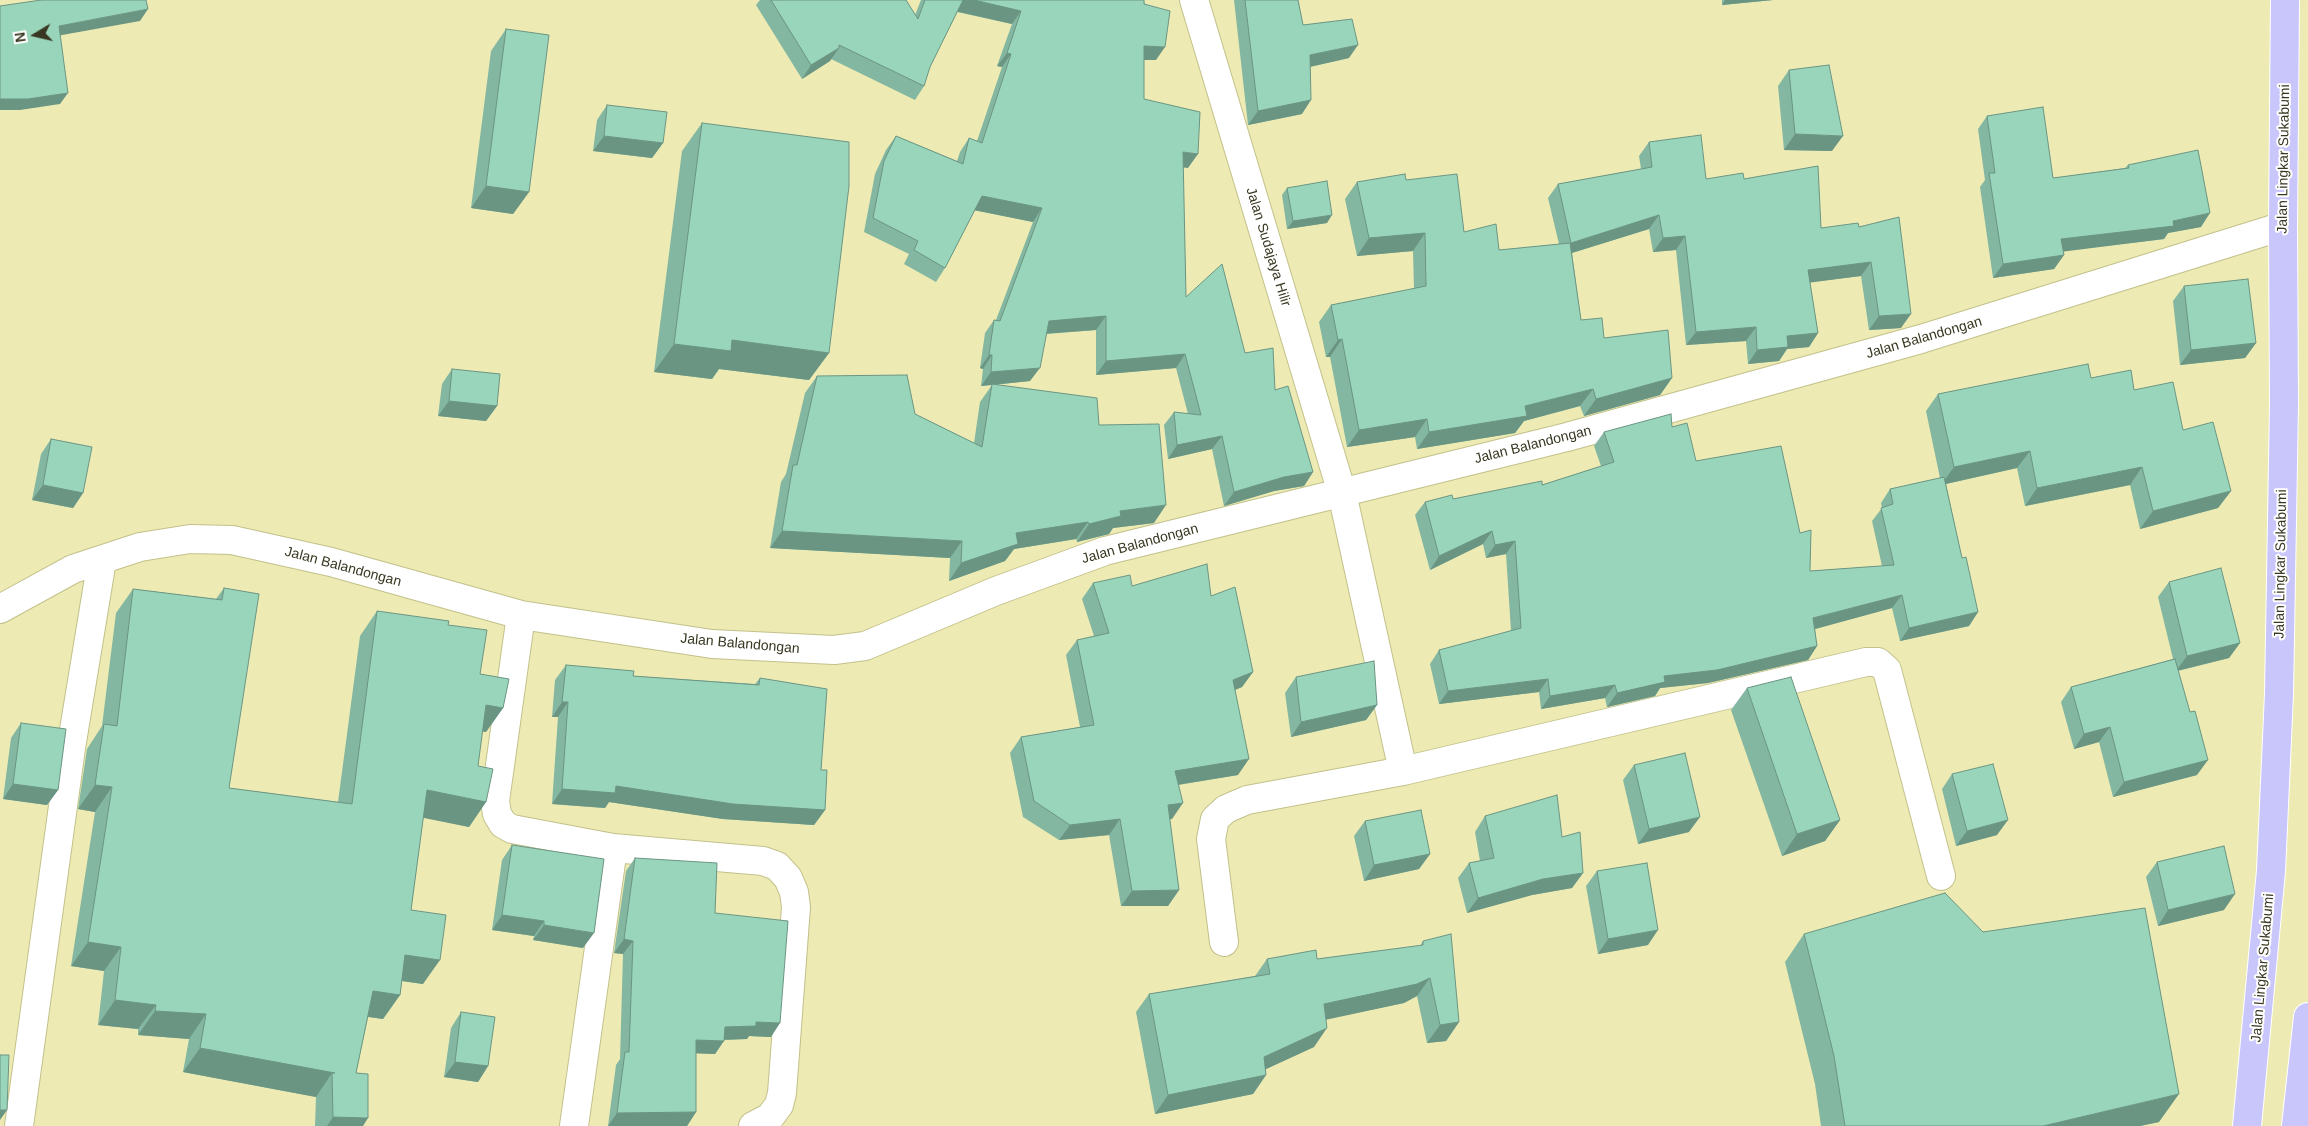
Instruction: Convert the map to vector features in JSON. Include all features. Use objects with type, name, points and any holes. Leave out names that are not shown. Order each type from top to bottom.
[{"type":"main road","name":"Jalan Lingkar Sukabumi","points":[[2247,1126],[2271,871],[2279,694],[2284,404],[2285,0]]},
{"type":"main road","points":[[2296,1126],[2308,1017]]},
{"type":"street","name":"Jalan Sudajaya Hilir","points":[[1194,0],[1342,494],[1403,771]]},
{"type":"street","name":"Jalan Balandongan","points":[[0,609],[73,569],[140,547],[190,539],[232,540],[331,562],[520,614],[712,644],[834,650],[865,646],[996,591],[1106,551],[1567,437],[1922,339],[2283,226]]},
{"type":"street","points":[[19,1126],[72,748],[102,560]]},
{"type":"street","points":[[520,614],[496,801],[497,814],[503,824],[512,829],[613,848],[763,861],[777,866],[788,878],[794,892],[796,907],[782,1093],[779,1105],[770,1117],[753,1126]]},
{"type":"street","points":[[1224,942],[1211,839],[1215,819],[1226,809],[1247,800],[1403,771],[1866,662],[1878,662],[1886,670],[1941,876]]},
{"type":"street","points":[[574,1126],[613,848]]},
{"type":"building","points":[[41,0],[146,0],[148,9],[59,26],[68,93],[28,99],[0,99],[0,6]]},
{"type":"building","points":[[771,0],[906,0],[918,19],[925,0],[963,0],[930,67],[924,86],[839,45],[839,48],[811,65]]},
{"type":"building","points":[[974,0],[1144,0],[1144,4],[1170,11],[1165,47],[1144,46],[1144,99],[1200,112],[1198,154],[1183,152],[1186,297],[1222,264],[1245,353],[1273,348],[1275,390],[1288,386],[1313,472],[1284,477],[1234,492],[1222,436],[1177,445],[1174,412],[1201,415],[1185,354],[1106,361],[1106,316],[1049,321],[1040,368],[991,372],[992,355],[989,355],[994,320],[1000,321],[1042,208],[982,196],[945,268],[914,250],[918,241],[873,218],[884,161],[896,136],[963,164],[969,138],[982,143],[1011,54],[1007,53],[1021,11]]},
{"type":"building","points":[[1245,0],[1298,0],[1303,25],[1352,19],[1358,45],[1310,55],[1311,100],[1258,111]]},
{"type":"building","points":[[506,29],[549,35],[529,192],[486,186]]},
{"type":"building","points":[[1829,65],[1843,136],[1795,134],[1789,70]]},
{"type":"building","points":[[607,105],[667,112],[663,143],[604,136]]},
{"type":"building","points":[[2043,107],[2053,178],[2129,168],[2128,165],[2198,150],[2210,213],[2173,221],[2174,226],[2061,239],[2064,255],[2003,264],[1989,173],[1995,173],[1987,116]]},
{"type":"building","points":[[702,123],[849,142],[849,186],[829,353],[732,340],[731,351],[674,344]]},
{"type":"building","points":[[1701,135],[1706,179],[1743,173],[1744,179],[1818,166],[1821,228],[1858,223],[1859,227],[1899,217],[1911,314],[1879,316],[1871,262],[1808,270],[1818,333],[1787,336],[1788,347],[1757,350],[1756,327],[1696,332],[1685,236],[1663,238],[1659,215],[1571,243],[1558,184],[1652,167],[1649,142]]},
{"type":"building","points":[[1405,174],[1406,180],[1457,174],[1464,232],[1496,224],[1499,250],[1570,243],[1581,320],[1602,318],[1604,338],[1668,330],[1672,378],[1596,399],[1593,389],[1525,406],[1527,416],[1429,432],[1427,419],[1359,430],[1342,339],[1338,340],[1331,305],[1426,286],[1425,233],[1369,238],[1357,182]]},
{"type":"building","points":[[1327,181],[1332,215],[1293,221],[1287,188]]},
{"type":"building","points":[[2248,279],[2256,343],[2191,350],[2184,286]]},
{"type":"building","points":[[2088,364],[2091,378],[2131,370],[2134,390],[2173,382],[2183,430],[2213,422],[2231,491],[2153,511],[2142,467],[2037,488],[2030,451],[1954,467],[1938,394]]},
{"type":"building","points":[[452,369],[500,374],[497,406],[449,401]]},
{"type":"building","points":[[907,375],[915,414],[982,447],[992,384],[1097,398],[1099,425],[1159,424],[1166,505],[1120,511],[1121,516],[1089,524],[1088,522],[1016,533],[1018,544],[961,563],[962,541],[782,531],[793,465],[797,465],[817,376]]},
{"type":"building","points":[[1671,414],[1672,427],[1687,423],[1696,461],[1781,446],[1800,533],[1811,530],[1810,571],[1894,565],[1881,508],[1893,504],[1890,489],[1944,477],[1962,558],[1966,557],[1978,612],[1909,628],[1902,595],[1813,618],[1817,646],[1717,670],[1664,676],[1665,682],[1617,693],[1615,685],[1550,696],[1548,679],[1448,691],[1439,650],[1521,628],[1515,541],[1495,545],[1492,531],[1439,556],[1425,502],[1452,495],[1453,499],[1542,481],[1542,485],[1614,462],[1604,432]]},
{"type":"building","points":[[51,439],[92,447],[83,493],[43,485]]},
{"type":"building","points":[[1207,564],[1211,596],[1235,587],[1253,672],[1233,680],[1249,759],[1175,771],[1183,803],[1168,805],[1179,890],[1132,891],[1120,819],[1070,825],[1034,801],[1021,737],[1094,725],[1077,640],[1109,633],[1093,583],[1130,575],[1132,586]]},
{"type":"building","points":[[2221,568],[2240,643],[2187,656],[2169,582]]},
{"type":"building","points":[[224,588],[259,594],[229,788],[352,804],[377,611],[449,621],[448,625],[487,630],[480,674],[509,679],[503,708],[486,705],[478,766],[493,769],[486,802],[427,790],[411,910],[446,915],[440,960],[405,955],[400,995],[373,991],[356,1073],[368,1074],[368,1118],[333,1117],[332,1073],[335,1073],[200,1048],[206,1014],[155,1011],[156,1005],[115,1000],[121,947],[88,942],[112,787],[95,785],[104,724],[117,726],[133,589],[222,600]]},
{"type":"building","points":[[2175,659],[2190,712],[2195,711],[2208,760],[2124,782],[2110,727],[2084,734],[2071,687]]},
{"type":"building","points":[[1374,661],[1377,705],[1301,722],[1296,677]]},
{"type":"building","points":[[566,665],[634,671],[633,676],[759,685],[760,678],[827,689],[821,770],[827,770],[825,810],[733,804],[616,786],[615,793],[562,789],[568,702],[562,702]]},
{"type":"building","points":[[1791,677],[1840,820],[1797,834],[1747,688]]},
{"type":"building","points":[[21,723],[66,729],[58,790],[13,784]]},
{"type":"building","points":[[1685,753],[1700,817],[1649,829],[1634,765]]},
{"type":"building","points":[[1993,764],[2008,820],[1967,831],[1952,774]]},
{"type":"building","points":[[1557,795],[1562,837],[1580,832],[1583,873],[1543,879],[1478,898],[1469,863],[1494,858],[1485,816]]},
{"type":"building","points":[[1421,810],[1430,854],[1374,865],[1365,821]]},
{"type":"building","points":[[512,845],[604,859],[594,933],[544,925],[544,921],[502,915]]},
{"type":"building","points":[[2224,846],[2235,894],[2168,910],[2157,862]]},
{"type":"building","points":[[635,858],[717,863],[715,913],[788,921],[780,1023],[756,1022],[756,1026],[725,1027],[724,1041],[696,1040],[696,1112],[617,1113],[625,1052],[629,1052],[633,941],[624,939]]},
{"type":"building","points":[[1647,863],[1658,930],[1608,939],[1597,871]]},
{"type":"building","points":[[1945,893],[1983,932],[2145,908],[2179,1094],[2043,1126],[1845,1126],[1834,1056],[1804,934]]},
{"type":"building","points":[[1451,934],[1459,1022],[1440,1025],[1430,978],[1417,984],[1324,1004],[1327,1028],[1264,1057],[1266,1075],[1168,1095],[1149,994],[1270,974],[1267,959],[1316,950],[1317,959],[1423,945],[1423,941]]},
{"type":"building","points":[[461,1012],[495,1017],[488,1066],[455,1062]]},
{"type":"building","points":[[0,1055],[9,1055],[7,1110],[0,1110]]}]
